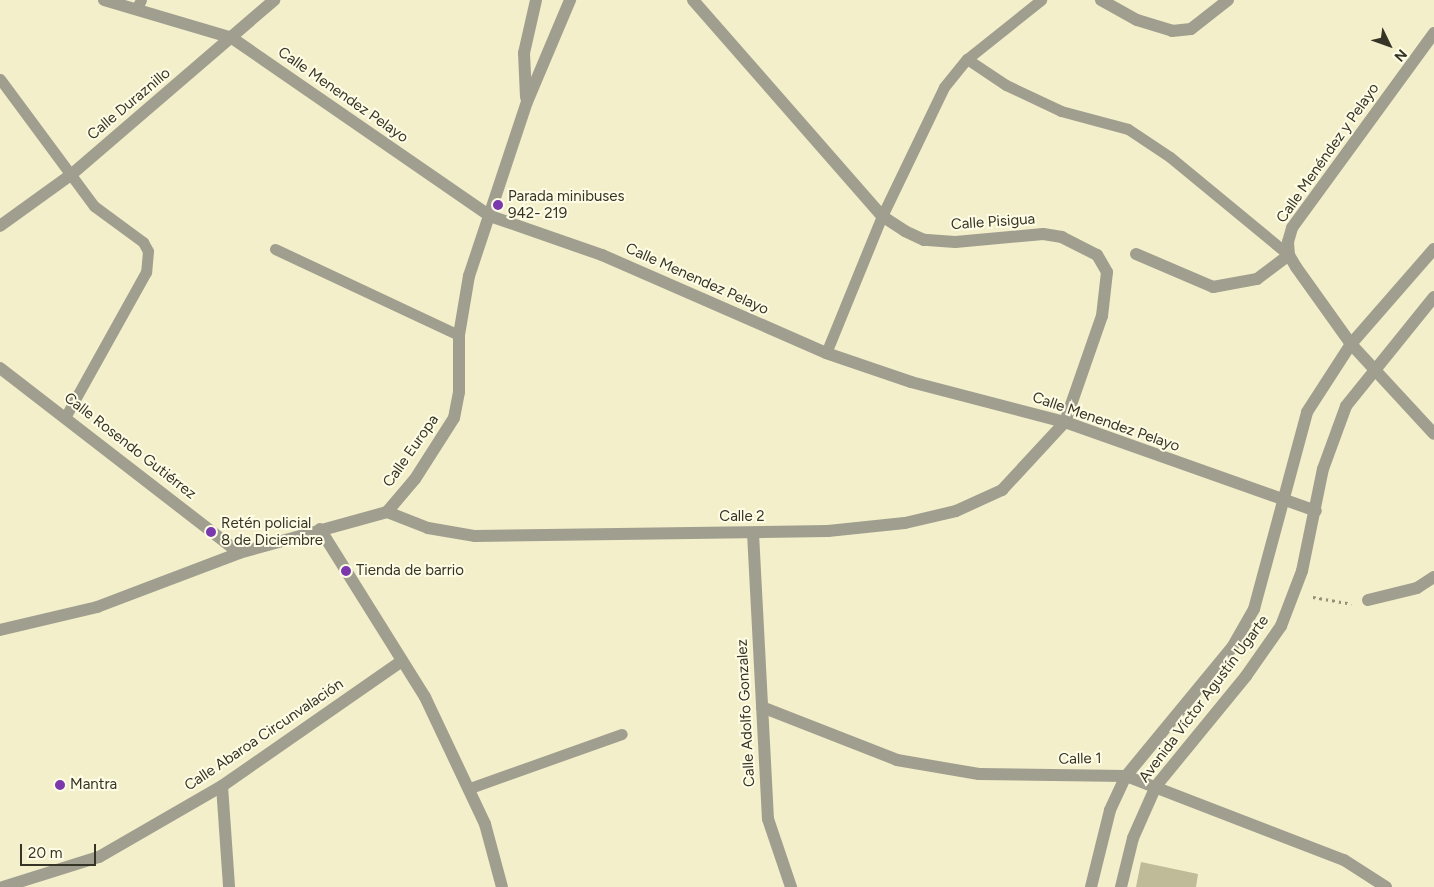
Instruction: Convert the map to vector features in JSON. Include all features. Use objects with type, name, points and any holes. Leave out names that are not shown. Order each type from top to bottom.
[{"type":"street","name":"Calle Menendez Pelayo","points":[[104,0],[139,5],[232,38],[490,216],[602,255],[826,353],[911,382],[1065,422],[1283,501],[1316,511]]},
{"type":"street","name":"Calle Duraznillo","points":[[0,226],[72,174],[274,0]]},
{"type":"street","points":[[527,102],[524,53],[536,0]]},
{"type":"street","name":"Calle Europa","points":[[0,630],[97,607],[239,553],[320,529],[387,512],[415,479],[454,418],[459,392],[459,335],[469,276],[527,102],[570,0]]},
{"type":"street","name":"Calle Pisigua","points":[[693,0],[882,216],[924,240],[955,242],[1043,234],[1076,241],[1097,255],[1107,272],[1102,316],[1065,422]]},
{"type":"street","points":[[1101,0],[1137,20],[1172,31],[1191,30],[1228,0]]},
{"type":"street","name":"Calle Menéndez y Pelayo","points":[[1289,255],[1292,228],[1434,32]]},
{"type":"street","name":"Avenida Víctor Agustín Ugarte","points":[[1091,887],[1110,810],[1126,776],[1234,646],[1254,609],[1267,570],[1307,412],[1351,344],[1434,249]]},
{"type":"street","points":[[1136,254],[1214,287],[1258,278],[1289,255],[1351,344],[1372,370],[1434,434]]},
{"type":"street","name":"Avenida Víctor Agustín Ugarte","points":[[1121,887],[1133,838],[1156,786],[1252,669],[1281,626],[1294,593],[1316,511],[1322,469],[1346,406],[1372,370],[1434,297]]},
{"type":"street","name":"Calle Rosendo Gutiérrez","points":[[0,368],[66,416],[239,553]]},
{"type":"street","name":"Calle 2","points":[[387,512],[428,528],[475,536],[828,532],[905,523],[986,501],[1027,466],[1065,422]]},
{"type":"street","points":[[320,529],[425,697],[470,788],[485,824],[502,887]]},
{"type":"street","name":"Calle Adolfo Gonzalez","points":[[753,534],[768,818],[791,887]]},
{"type":"street","points":[[1368,600],[1417,588],[1434,577]]},
{"type":"street","name":"Calle Abaroa Circunvalación","points":[[3,887],[99,857],[222,786],[402,661]]},
{"type":"street","name":"Calle 1","points":[[762,707],[897,760],[979,774],[1126,776],[1344,860],[1386,887]]},
{"type":"street","points":[[222,786],[229,887]]},
{"type":"lane","points":[[826,353],[882,216],[944,87],[967,59],[1041,0]]},
{"type":"lane","points":[[967,59],[1006,85],[1061,110],[1128,128],[1170,157],[1289,255]]},
{"type":"lane","points":[[0,79],[94,206],[143,242],[149,261],[66,416]]},
{"type":"lane","points":[[275,249],[459,335]]},
{"type":"lane","points":[[470,788],[622,734]]},
{"type":"path","points":[[1294,593],[1350,604],[1368,600]]},
{"type":"shaded area","points":[[1141,862],[1198,874],[1196,887],[1136,887]]},
{"type":"place","name":"Parada minibuses 942- 219","points":[[498,205]]},
{"type":"place","name":"Retén policial 8 de Diciembre","points":[[211,532]]},
{"type":"place","name":"Tienda de barrio","points":[[346,571]]},
{"type":"place","name":"Mantra","points":[[60,785]]}]
